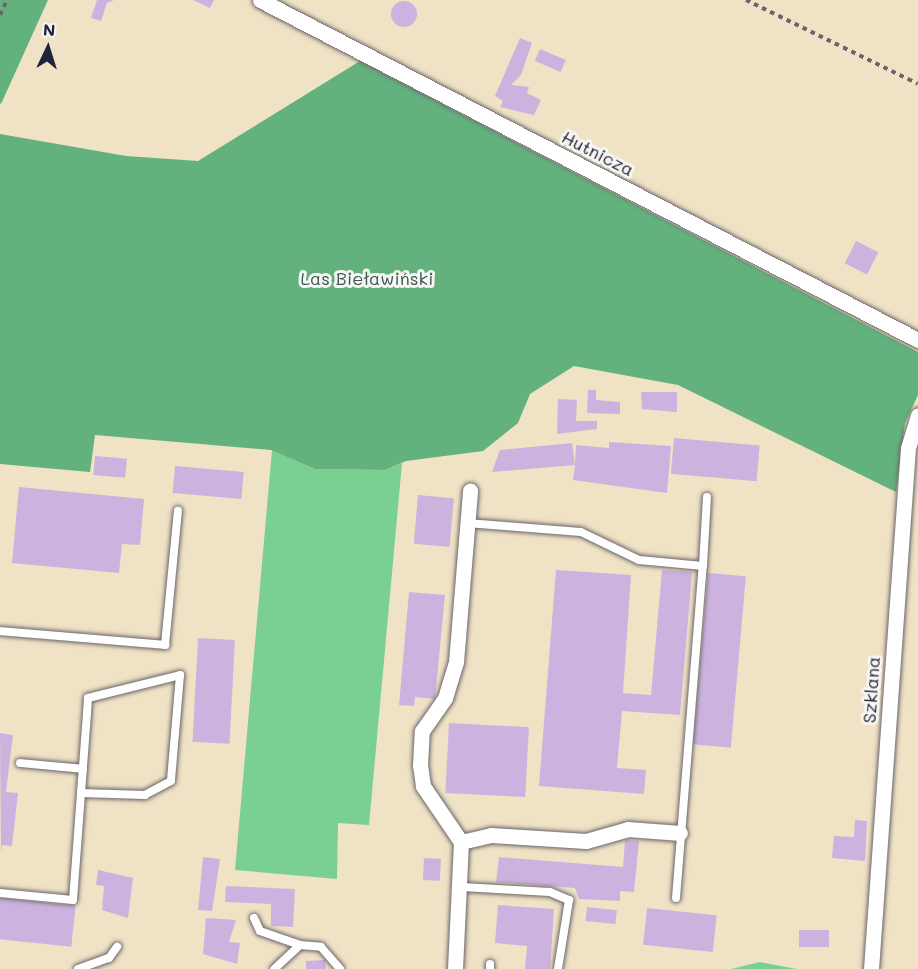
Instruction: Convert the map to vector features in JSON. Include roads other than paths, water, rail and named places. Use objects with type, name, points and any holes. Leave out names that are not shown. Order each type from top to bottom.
[{"type":"street","name":"Hutnicza","points":[[260,0],[918,340]]},
{"type":"street","name":"Szklana","points":[[871,969],[908,448],[918,415]]},
{"type":"street","points":[[455,969],[462,887],[461,842],[423,786],[420,765],[422,731],[445,698],[456,662],[470,491]]},
{"type":"street","points":[[461,842],[491,835],[586,841],[628,829],[680,833]]},
{"type":"lane","points":[[676,898],[708,497]]},
{"type":"lane","points":[[0,631],[165,645],[178,510]]},
{"type":"lane","points":[[467,523],[581,532],[639,560],[703,566]]},
{"type":"lane","points":[[0,892],[74,900],[81,793],[88,698],[180,675],[171,781],[145,795],[81,793]]},
{"type":"lane","points":[[20,763],[83,769]]},
{"type":"lane","points":[[462,887],[550,892],[569,900],[558,969]]},
{"type":"lane","points":[[254,918],[260,931],[300,945],[321,947],[340,969]]},
{"type":"lane","points":[[274,969],[300,945]]},
{"type":"lane","points":[[78,969],[109,958],[117,947]]},
{"type":"park label","name":"Las Bieławiński","points":[[367,278]]}]
